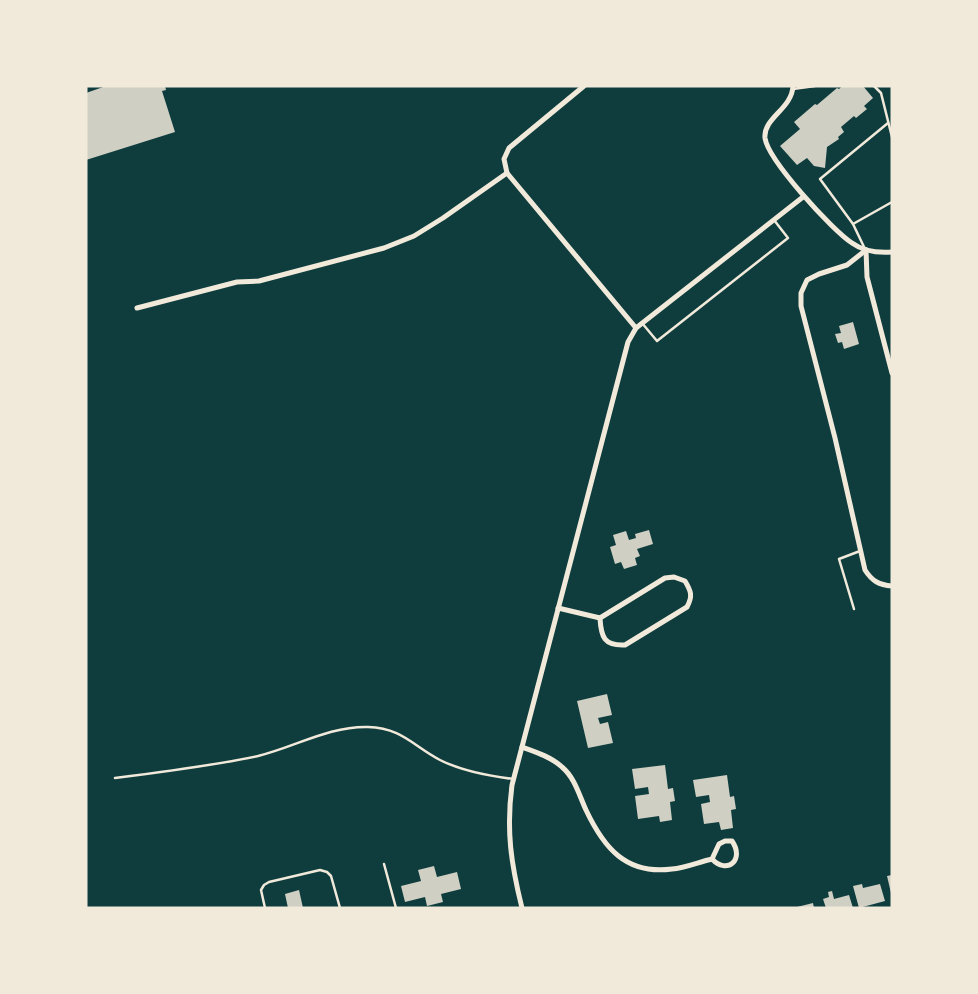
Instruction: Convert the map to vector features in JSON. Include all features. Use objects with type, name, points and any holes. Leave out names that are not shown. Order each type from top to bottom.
[{"type":"street","points":[[584,86],[509,148],[504,159],[507,173],[636,328]]},
{"type":"street","points":[[793,88],[786,106],[768,125],[765,136],[768,148],[803,197],[851,243],[866,250],[892,252]]},
{"type":"street","points":[[137,308],[237,282],[260,281],[384,248],[414,236],[507,173]]},
{"type":"street","points":[[522,908],[515,882],[509,840],[508,813],[513,779],[628,342],[636,328],[642,323],[803,197]]},
{"type":"street","points":[[866,250],[867,277],[892,373]]},
{"type":"street","points":[[866,250],[847,265],[807,280],[801,293],[801,306],[835,438],[865,570],[871,579],[883,586],[892,586]]},
{"type":"street","points":[[558,608],[600,618],[665,578],[674,577],[685,581],[691,590],[692,597],[687,607],[625,645],[615,645],[607,642],[600,632],[600,618]]},
{"type":"street","points":[[522,748],[544,755],[562,766],[572,778],[593,826],[608,848],[626,863],[641,869],[672,870],[712,859],[719,844],[725,841],[732,841],[738,853],[736,860],[722,866],[712,859]]},
{"type":"lane","points":[[793,88],[815,86]]},
{"type":"lane","points":[[874,86],[880,93],[892,137]]},
{"type":"lane","points":[[866,250],[853,224],[820,179],[888,122]]},
{"type":"lane","points":[[853,224],[892,202]]},
{"type":"lane","points":[[642,323],[657,342],[788,238],[774,220]]},
{"type":"lane","points":[[854,609],[839,560],[861,550]]},
{"type":"lane","points":[[115,778],[217,764],[258,756],[283,749],[312,737],[368,727],[396,732],[410,739],[426,752],[442,761],[493,776],[513,779]]},
{"type":"lane","points":[[384,864],[396,908]]},
{"type":"lane","points":[[265,908],[260,890],[264,885],[320,870],[327,872],[331,876],[340,908]]},
{"type":"building","points":[[106,86],[165,86],[166,90],[162,91],[175,132],[86,160],[86,93]]},
{"type":"building","points":[[842,86],[863,86],[873,98],[864,106],[867,109],[856,118],[854,116],[841,127],[844,132],[838,137],[839,139],[827,147],[825,168],[814,166],[807,158],[797,165],[780,146],[800,129],[794,122],[815,104],[817,105]]},
{"type":"building","points":[[853,322],[859,344],[844,349],[842,342],[838,343],[835,334],[841,333],[839,326]]},
{"type":"building","points":[[649,530],[653,544],[637,549],[640,556],[635,558],[637,565],[624,569],[621,562],[615,564],[610,547],[616,545],[613,535],[626,531],[629,540],[636,538],[635,534]]},
{"type":"building","points":[[607,694],[612,715],[598,718],[600,724],[608,722],[613,743],[588,748],[577,701]]},
{"type":"building","points":[[665,765],[668,789],[673,788],[675,801],[670,802],[672,820],[660,822],[659,816],[638,819],[635,796],[649,794],[648,787],[635,789],[632,769]]},
{"type":"building","points":[[727,775],[730,797],[734,796],[736,809],[731,810],[733,828],[721,830],[719,822],[704,824],[701,804],[710,802],[709,795],[696,797],[693,780]]},
{"type":"building","points":[[434,866],[437,877],[457,872],[461,889],[441,894],[443,902],[427,906],[425,897],[405,902],[401,886],[421,881],[418,870]]},
{"type":"building","points":[[892,875],[892,893],[891,893],[887,876]]},
{"type":"building","points":[[862,884],[863,888],[880,884],[885,901],[859,908],[853,886]]},
{"type":"building","points":[[299,890],[303,908],[288,908],[285,894]]},
{"type":"building","points":[[832,891],[834,899],[849,895],[853,908],[826,908],[823,899],[829,897],[828,892]]},
{"type":"building","points":[[813,903],[814,908],[797,908],[797,907]]}]
